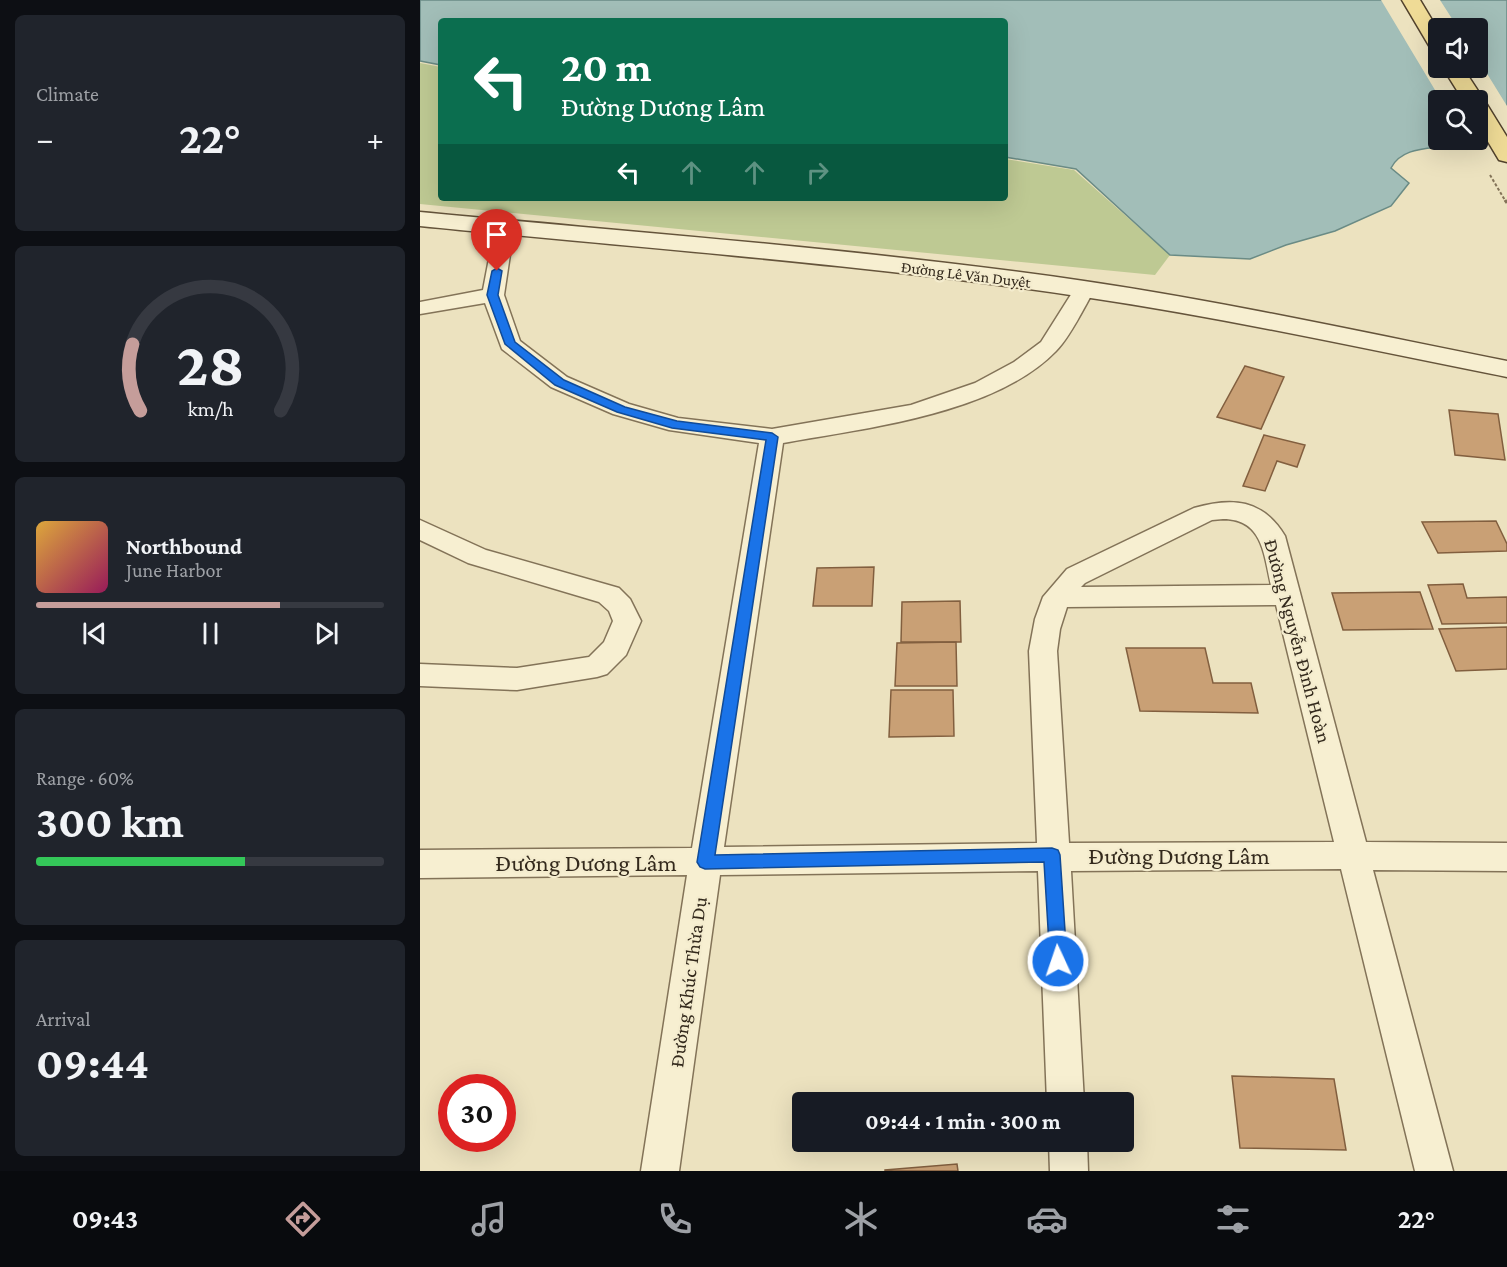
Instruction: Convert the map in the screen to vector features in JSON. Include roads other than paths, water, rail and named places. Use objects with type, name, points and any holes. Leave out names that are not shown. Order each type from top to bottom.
[{"type":"main road","points":[[1411,0],[1428,28]]},
{"type":"main road","points":[[1488,124],[1507,155]]},
{"type":"street","name":"Đường Lê Văn Duyệt","points":[[420,219],[938,269],[1084,289],[1167,302],[1507,369]]},
{"type":"street","points":[[513,228],[501,248],[493,295],[510,344],[560,382],[621,409],[677,425],[772,437],[915,412],[983,387],[1022,368],[1049,346],[1084,289]]},
{"type":"street","points":[[420,308],[493,295]]},
{"type":"street","name":"Đường Khúc Thừa Dụ","points":[[660,1171],[705,862],[772,437]]},
{"type":"street","name":"Đường Nguyễn Đình Hoàn","points":[[1065,1092],[1043,651],[1050,611],[1057,597],[1076,576],[1203,514],[1219,509],[1244,513],[1265,524],[1272,536],[1356,857],[1434,1171]]},
{"type":"street","points":[[420,529],[477,557],[609,595],[620,606],[627,621],[616,648],[597,666],[517,679],[420,675]]},
{"type":"street","points":[[1057,597],[1286,595]]},
{"type":"street","name":"Đường Dương Lâm","points":[[420,864],[705,862],[1052,855],[1507,857]]},
{"type":"street","points":[[1069,1152],[1070,1171]]},
{"type":"water","points":[[420,0],[1507,0],[1507,115],[1488,105],[1488,90],[1428,90],[1428,148],[1408,153],[1395,161],[1391,168],[1409,183],[1391,206],[1335,231],[1286,245],[1250,259],[1170,255],[1076,169],[1008,158],[1008,18],[438,18],[438,64],[420,61]]}]
